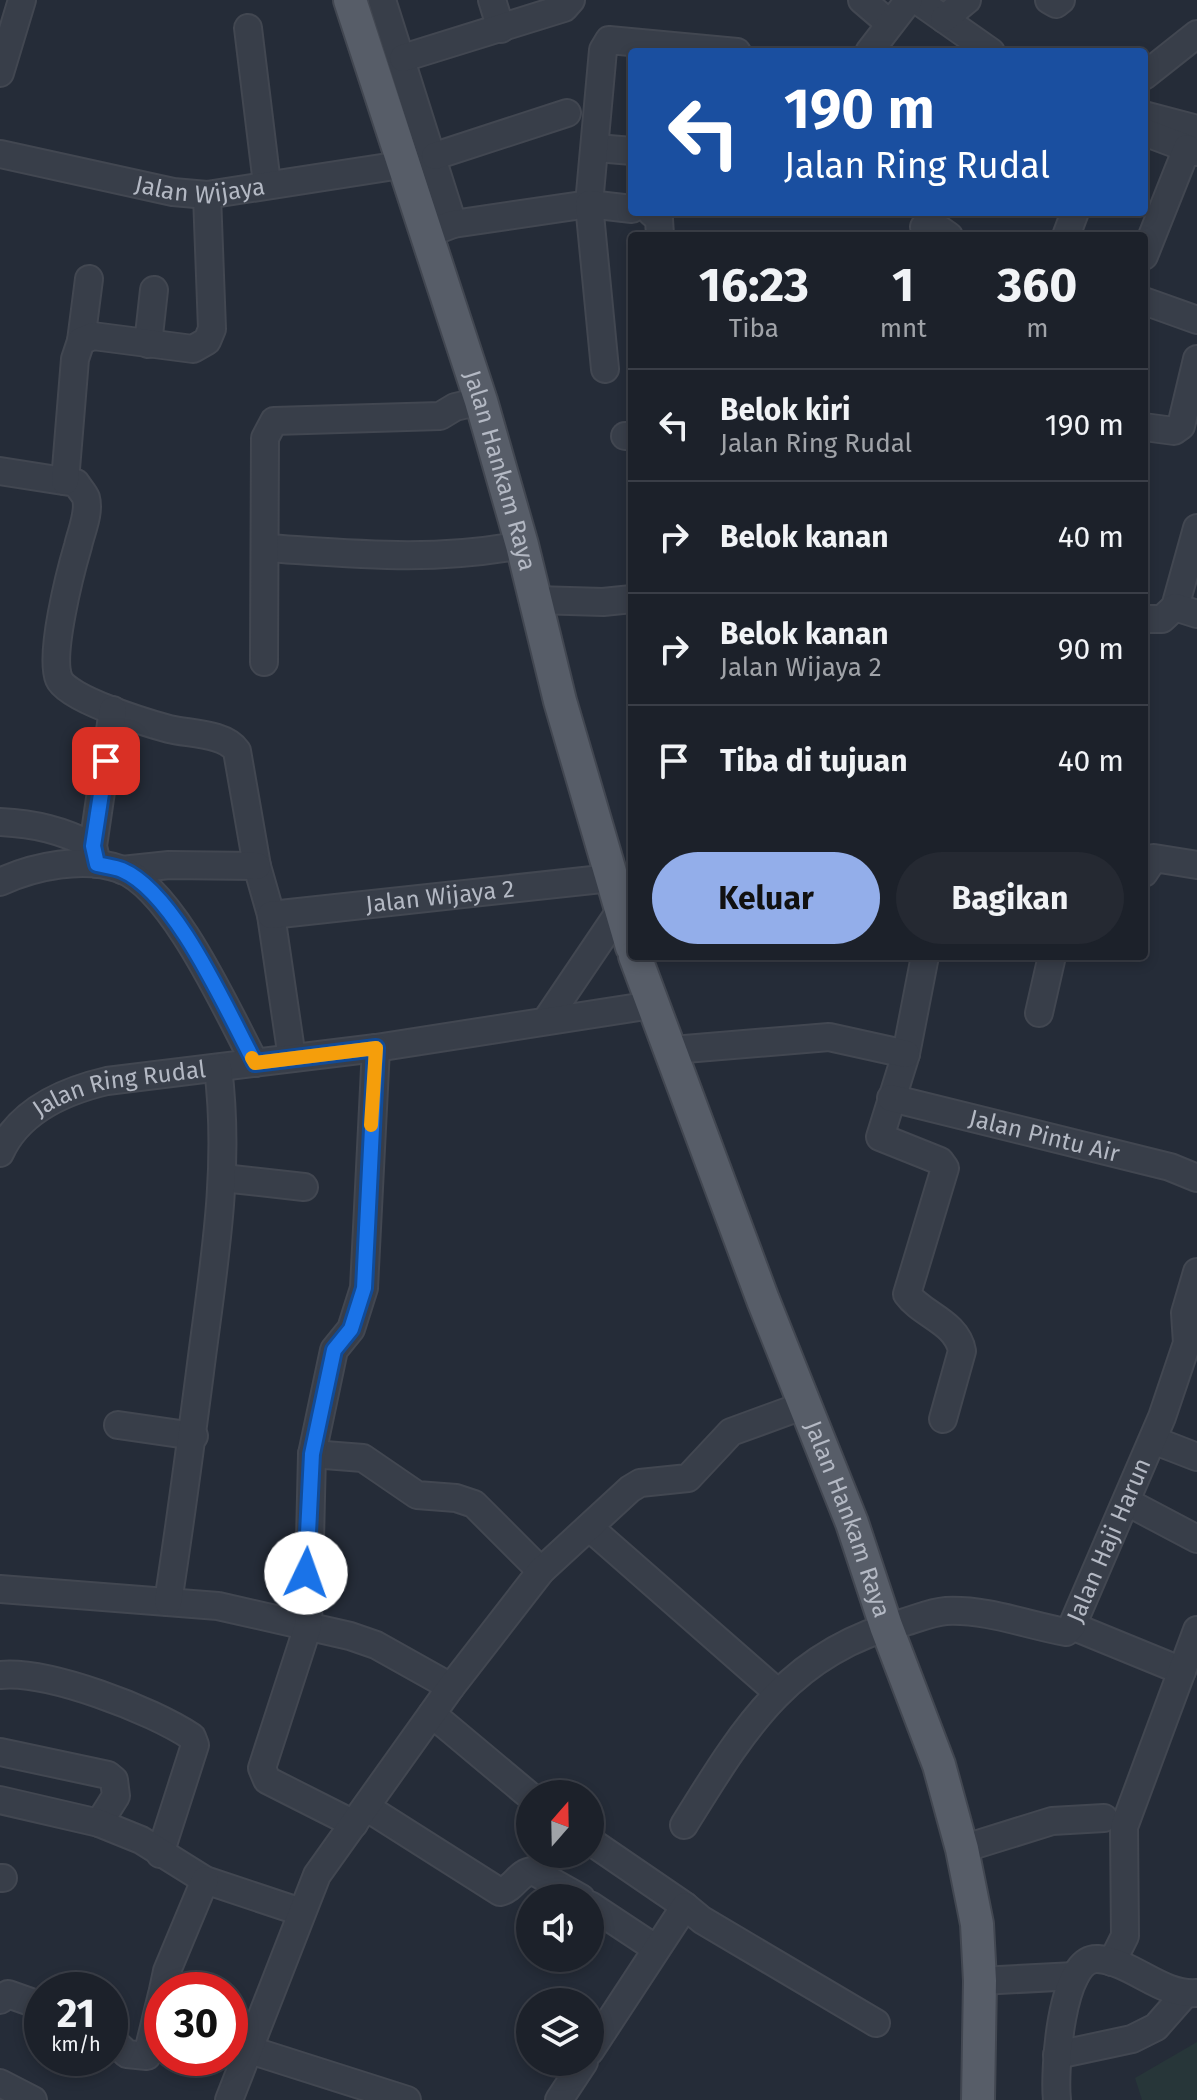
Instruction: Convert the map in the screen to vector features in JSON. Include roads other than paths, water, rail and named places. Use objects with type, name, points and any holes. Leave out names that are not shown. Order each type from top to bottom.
[{"type":"main road","name":"Jalan Hankam Raya","points":[[350,0],[401,165],[440,229],[481,401],[522,545],[560,701],[628,935]]},
{"type":"main road","name":"Jalan Hankam Raya","points":[[636,960],[652,1005],[673,1050],[763,1300],[852,1523],[886,1626],[939,1765],[962,1849],[977,1924],[980,1981],[978,2100]]},
{"type":"street","points":[[0,73],[22,0]]},
{"type":"street","points":[[382,0],[435,156],[440,229],[589,204],[628,209]]},
{"type":"street","points":[[492,0],[501,29]]},
{"type":"street","points":[[403,58],[564,8],[571,0]]},
{"type":"street","points":[[862,0],[890,24]]},
{"type":"street","points":[[872,48],[909,0]]},
{"type":"street","points":[[917,0],[985,48]]},
{"type":"street","points":[[944,19],[967,0]]},
{"type":"street","points":[[1049,0],[1056,4],[1061,0]]},
{"type":"street","points":[[248,28],[267,184]]},
{"type":"street","points":[[1148,73],[1197,34]]},
{"type":"street","points":[[605,369],[589,204],[606,42],[614,40],[696,48]]},
{"type":"street","points":[[435,156],[567,113]]},
{"type":"street","points":[[1148,117],[1194,143]]},
{"type":"street","points":[[1148,133],[1194,143]]},
{"type":"street","points":[[1148,247],[1194,143]]},
{"type":"street","points":[[597,148],[628,151]]},
{"type":"street","name":"Jalan Wijaya","points":[[0,154],[173,192],[207,195],[401,165]]},
{"type":"street","points":[[81,341],[93,336],[193,349],[200,347],[210,336],[207,195]]},
{"type":"street","points":[[65,481],[75,359],[81,341],[89,279]]},
{"type":"street","points":[[148,344],[154,290]]},
{"type":"street","points":[[1148,302],[1197,320]]},
{"type":"street","points":[[1148,428],[1174,431],[1181,426],[1197,359]]},
{"type":"street","points":[[264,662],[267,548],[265,438],[274,421],[440,416],[455,407],[481,401]]},
{"type":"street","points":[[0,471],[76,483],[87,509],[67,588],[56,668],[66,688],[113,710],[234,746],[240,762],[257,866],[271,915],[292,1058]]},
{"type":"street","points":[[1148,619],[1162,619],[1186,610],[1197,528]]},
{"type":"street","points":[[267,548],[409,558],[473,554],[522,545]]},
{"type":"street","points":[[536,600],[603,602],[628,599]]},
{"type":"street","points":[[104,860],[113,710]]},
{"type":"street","points":[[0,822],[37,824],[60,830],[161,900],[197,955],[255,1063]]},
{"type":"street","points":[[1148,867],[1154,858],[1197,865]]},
{"type":"street","points":[[0,882],[42,867],[104,860],[169,865],[257,866]]},
{"type":"street","name":"Jalan Wijaya 2","points":[[271,915],[611,878]]},
{"type":"street","points":[[547,1019],[620,911]]},
{"type":"street","points":[[924,960],[906,1054],[880,1137],[940,1161],[945,1168],[907,1294],[954,1333],[961,1343],[962,1351],[943,1419]]},
{"type":"street","points":[[1039,1013],[1051,960]]},
{"type":"street","name":"Jalan Ring Rudal","points":[[0,1153],[26,1118],[78,1088],[376,1048],[652,1005]]},
{"type":"street","points":[[673,1050],[829,1037],[906,1054]]},
{"type":"street","points":[[376,1048],[364,1288],[351,1329],[334,1350],[312,1454],[308,1626],[263,1762],[263,1775],[267,1780],[360,1816],[500,1892],[511,1889],[522,1875],[533,1871],[556,1884]]},
{"type":"street","points":[[168,1602],[194,1436],[221,1218],[223,1178],[218,1068]]},
{"type":"street","name":"Jalan Pintu Air","points":[[891,1098],[1170,1167],[1197,1178]]},
{"type":"street","points":[[223,1178],[304,1187]]},
{"type":"street","name":"Jalan Haji Harun","points":[[886,1626],[945,1611],[1029,1622],[1066,1632],[1072,1626],[1153,1440],[1187,1343],[1185,1313],[1197,1272]]},
{"type":"street","points":[[248,2046],[317,1875],[451,1687],[541,1571],[640,1483],[688,1478],[731,1432],[805,1405]]},
{"type":"street","points":[[118,1425],[194,1436]]},
{"type":"street","points":[[1153,1440],[1197,1457]]},
{"type":"street","points":[[312,1454],[363,1458],[417,1495],[456,1498],[474,1504],[541,1571]]},
{"type":"street","points":[[1127,1502],[1197,1539]]},
{"type":"street","points":[[590,1528],[776,1691]]},
{"type":"street","points":[[0,1589],[218,1606],[376,1645],[451,1687]]},
{"type":"street","points":[[684,1825],[749,1725],[776,1691],[813,1663],[886,1626]]},
{"type":"street","points":[[1072,1626],[1182,1671]]},
{"type":"street","points":[[1112,1962],[1125,1936],[1124,1827],[1197,1630]]},
{"type":"street","points":[[0,1675],[60,1684],[117,1700],[192,1737],[195,1745],[160,1854]]},
{"type":"street","points":[[432,1714],[516,1784]]},
{"type":"street","points":[[0,1752],[108,1775],[114,1780],[116,1796],[99,1823]]},
{"type":"street","points":[[0,1800],[99,1823],[141,1840],[205,1880],[301,1912]]},
{"type":"street","points":[[962,1849],[1052,1821],[1104,1818]]},
{"type":"street","points":[[604,1851],[702,1920],[876,2023]]},
{"type":"street","points":[[167,1972],[205,1880]]},
{"type":"street","points":[[604,2029],[685,1906]]},
{"type":"street","points":[[604,1914],[655,1948]]},
{"type":"street","points":[[980,1981],[1068,1976],[1090,1960],[1112,1962],[1191,1994],[1156,2027],[1132,2039],[1057,2055]]},
{"type":"street","points":[[1057,2100],[1057,2055],[1068,1976]]},
{"type":"street","points":[[0,2000],[8,1994],[24,2000]]},
{"type":"street","points":[[248,2049],[407,2100]]},
{"type":"street","points":[[229,2100],[237,2076]]},
{"type":"street","points":[[559,2100],[575,2076]]},
{"type":"street","points":[[0,2083],[33,2100]]}]
